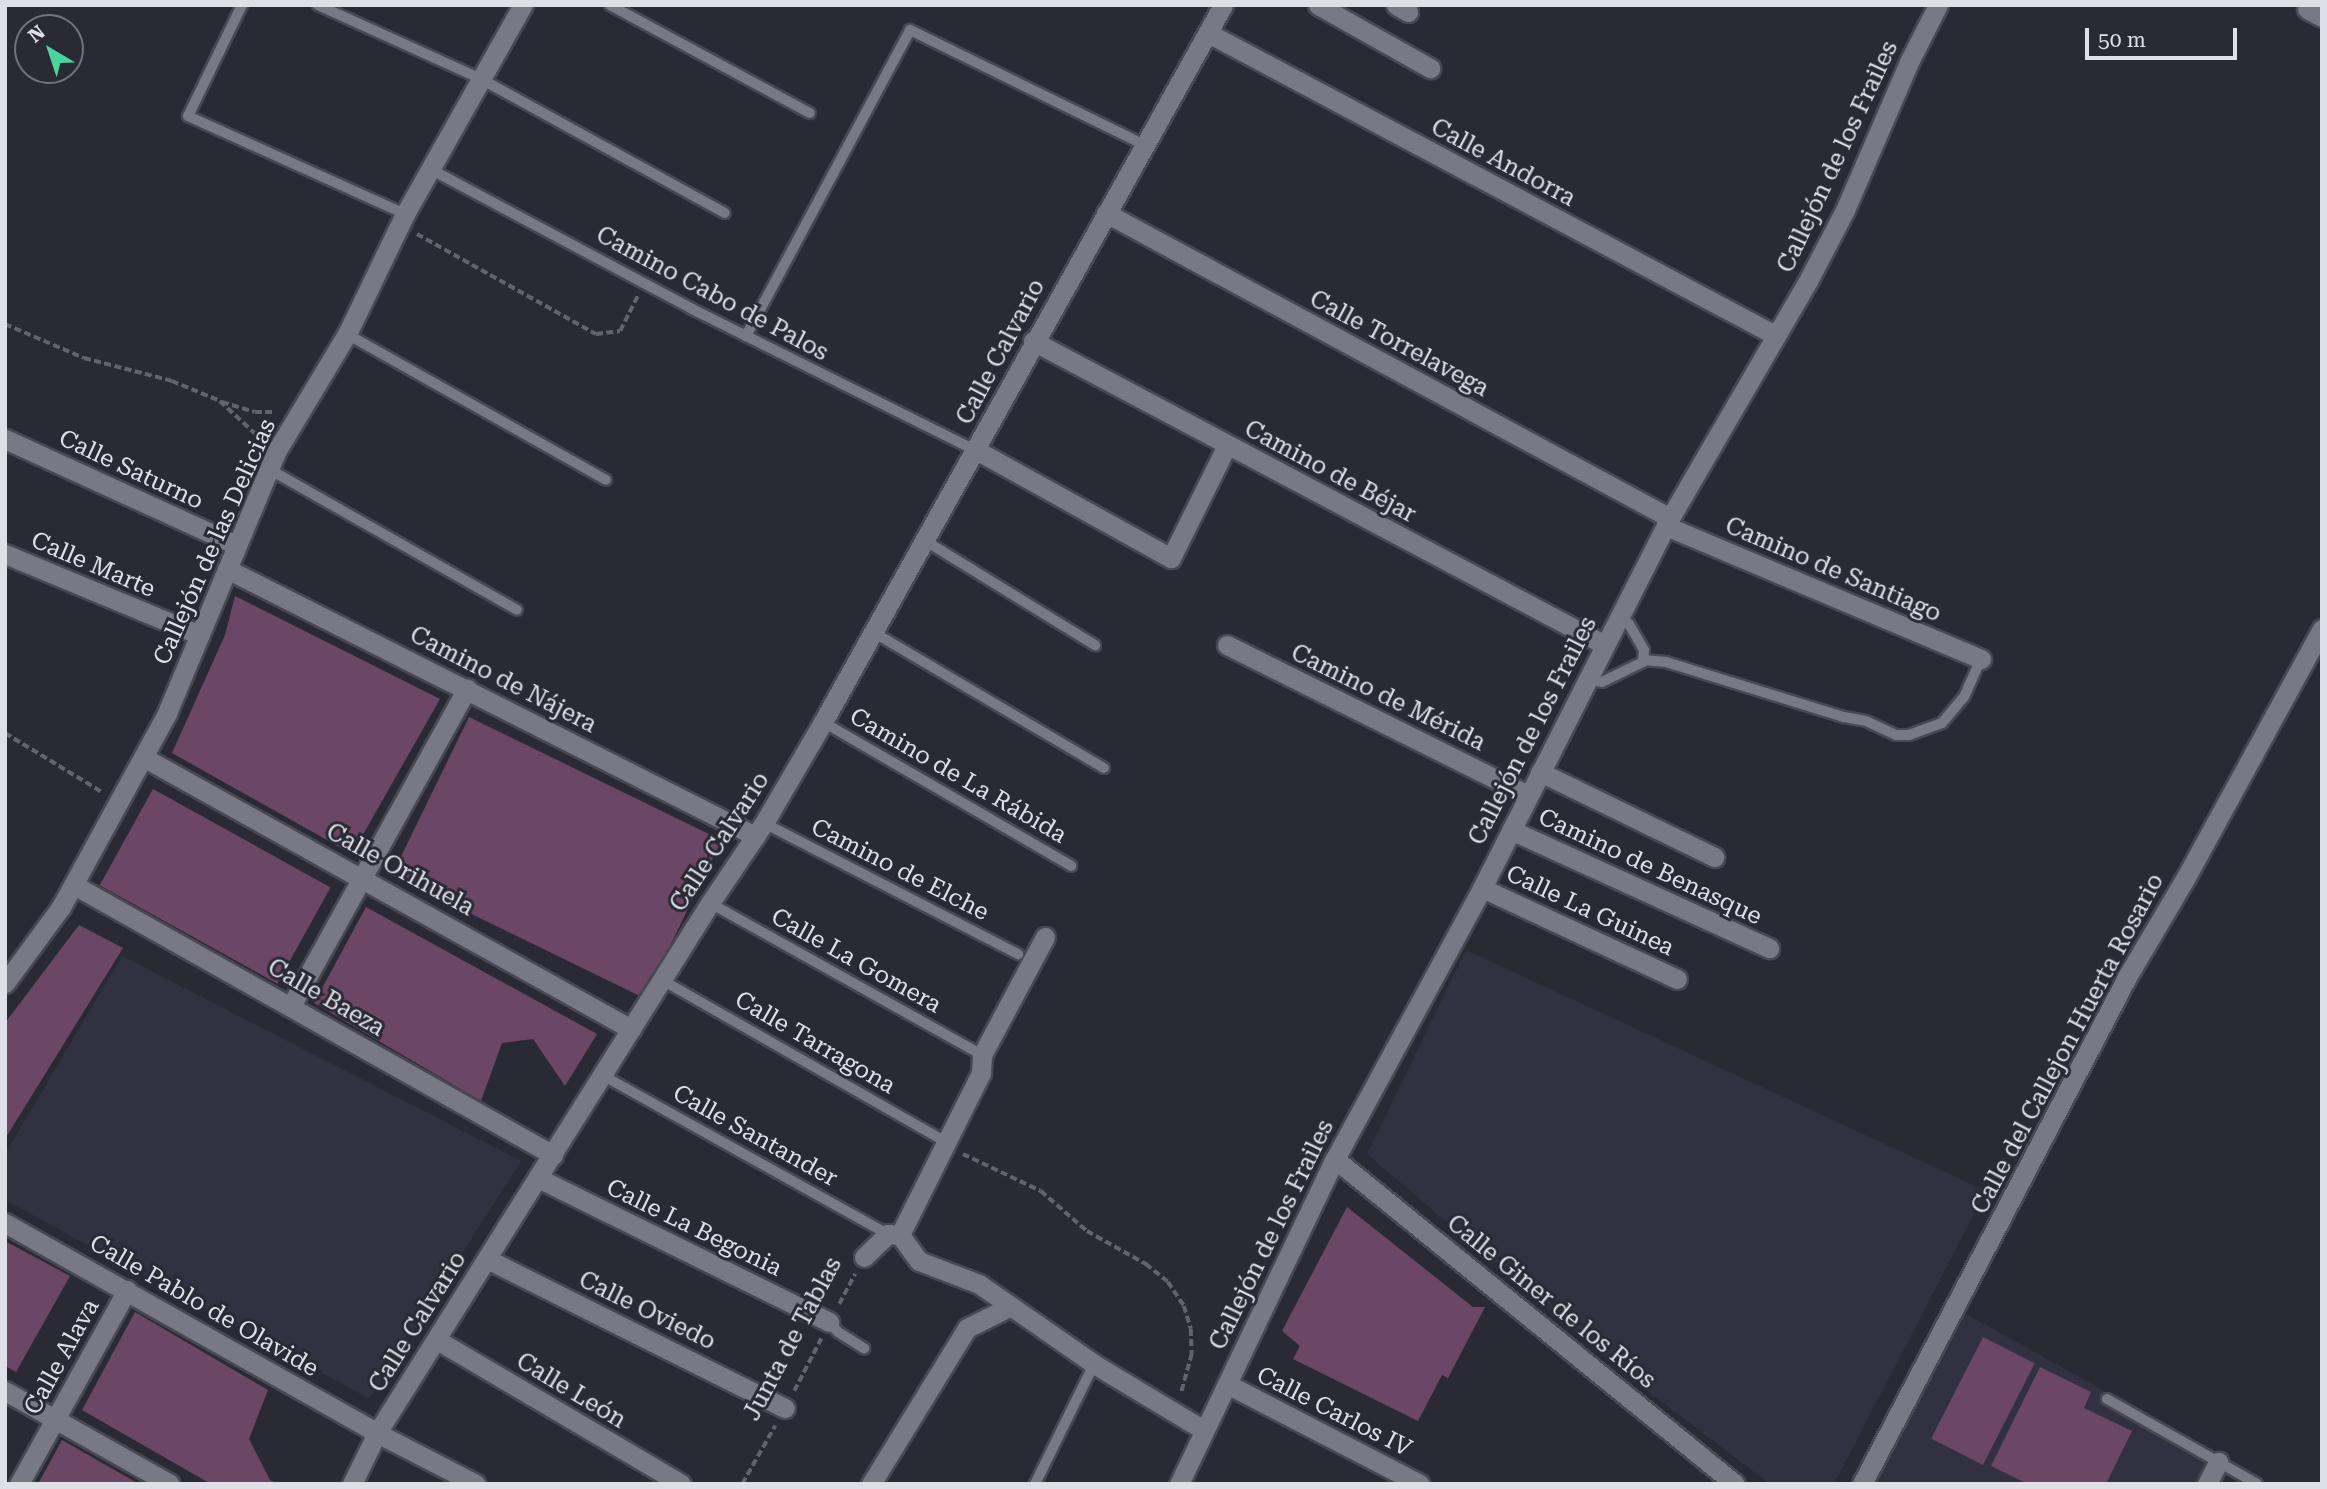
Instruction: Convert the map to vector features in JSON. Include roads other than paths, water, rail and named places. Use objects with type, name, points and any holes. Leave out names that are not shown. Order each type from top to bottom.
[{"type":"street","name":"Callejón de las Delicias","points":[[5,982],[61,907],[167,713],[272,461],[347,334],[402,219],[523,5]]},
{"type":"street","name":"Calle Calvario","points":[[352,1484],[377,1433],[710,903],[760,829],[976,450],[1033,341],[1223,5]]},
{"type":"street","points":[[1318,5],[1430,68]]},
{"type":"street","name":"Callejón de los Frailes","points":[[1179,1484],[1335,1159],[1482,888],[1618,617],[1668,522],[1808,281],[1845,210],[1910,60],[1938,5]]},
{"type":"street","name":"Calle Andorra","points":[[1208,33],[1775,335]]},
{"type":"street","name":"Calle Torrelavega","points":[[1106,213],[1668,522]]},
{"type":"street","name":"Camino de Béjar","points":[[1033,341],[1604,645]]},
{"type":"street","name":"Calle Saturno","points":[[5,439],[237,545]]},
{"type":"street","points":[[976,450],[1171,558],[1227,445]]},
{"type":"street","name":"Camino de Santiago","points":[[1668,522],[1982,659]]},
{"type":"street","name":"Calle Marte","points":[[5,554],[200,635]]},
{"type":"street","name":"Camino de Nájera","points":[[227,569],[467,689],[760,829]]},
{"type":"street","name":"Calle del Callejon Huerta Rosario","points":[[1862,1484],[2127,977],[2185,879],[2322,629]]},
{"type":"street","name":"Camino de Mérida","points":[[1227,645],[1528,795]]},
{"type":"street","points":[[291,1006],[467,689]]},
{"type":"street","name":"Calle Orihuela","points":[[143,757],[363,877],[631,1029]]},
{"type":"street","points":[[1540,772],[1714,857]]},
{"type":"street","name":"Camino de Benasque","points":[[1511,830],[1769,948]]},
{"type":"street","name":"Calle Baeza","points":[[74,885],[553,1155]]},
{"type":"street","name":"Calle La Guinea","points":[[1482,888],[1677,979]]},
{"type":"street","name":"Junta de Tablas","points":[[864,1257],[894,1235],[948,1144],[981,1073],[982,1055],[1045,937]]},
{"type":"street","name":"Calle Giner de los Ríos","points":[[1335,1159],[1735,1484]]},
{"type":"street","name":"Calle La Begonia","points":[[538,1178],[829,1322]]},
{"type":"street","name":"Calle Pablo de Olavide","points":[[5,1223],[377,1433],[476,1484]]},
{"type":"street","points":[[894,1235],[919,1261],[979,1284],[1094,1364],[1204,1430]]},
{"type":"street","name":"Calle Oviedo","points":[[487,1259],[785,1408]]},
{"type":"street","name":"Calle Alava","points":[[19,1484],[127,1290]]},
{"type":"street","points":[[871,1484],[967,1328],[1009,1307]]},
{"type":"street","name":"Calle León","points":[[437,1340],[681,1484]]},
{"type":"street","name":"Calle Carlos IV","points":[[1227,1384],[1420,1484]]},
{"type":"street","points":[[5,1391],[170,1484]]},
{"type":"street","points":[[2207,1484],[2218,1462]]},
{"type":"lane","points":[[242,5],[188,116],[402,219]]},
{"type":"lane","points":[[318,5],[481,79],[725,213]]},
{"type":"lane","points":[[610,5],[810,113]]},
{"type":"lane","points":[[746,336],[910,30],[1145,145]]},
{"type":"lane","name":"Camino Cabo de Palos","points":[[432,170],[746,336],[976,450]]},
{"type":"lane","points":[[347,334],[606,480]]},
{"type":"lane","points":[[272,461],[517,610]]},
{"type":"lane","points":[[924,540],[1094,645]]},
{"type":"lane","points":[[1587,678],[1602,682],[1637,668],[1644,660],[1644,650],[1629,624],[1618,617]]},
{"type":"lane","points":[[873,632],[1104,768]]},
{"type":"lane","points":[[1644,660],[1666,662],[1844,717],[1866,721],[1896,735],[1909,735],[1942,723],[1964,697],[1982,659]]},
{"type":"lane","name":"Camino de La Rábida","points":[[823,722],[1071,866]]},
{"type":"lane","name":"Camino de Elche","points":[[760,829],[1018,954]]},
{"type":"lane","name":"Calle La Gomera","points":[[710,903],[982,1055]]},
{"type":"lane","name":"Calle Tarragona","points":[[662,980],[948,1144]]},
{"type":"lane","name":"Calle Santander","points":[[602,1075],[894,1235]]},
{"type":"lane","points":[[829,1322],[838,1332],[864,1348]]},
{"type":"lane","points":[[1035,1484],[1094,1364]]},
{"type":"lane","points":[[2107,1399],[2257,1484]]}]
